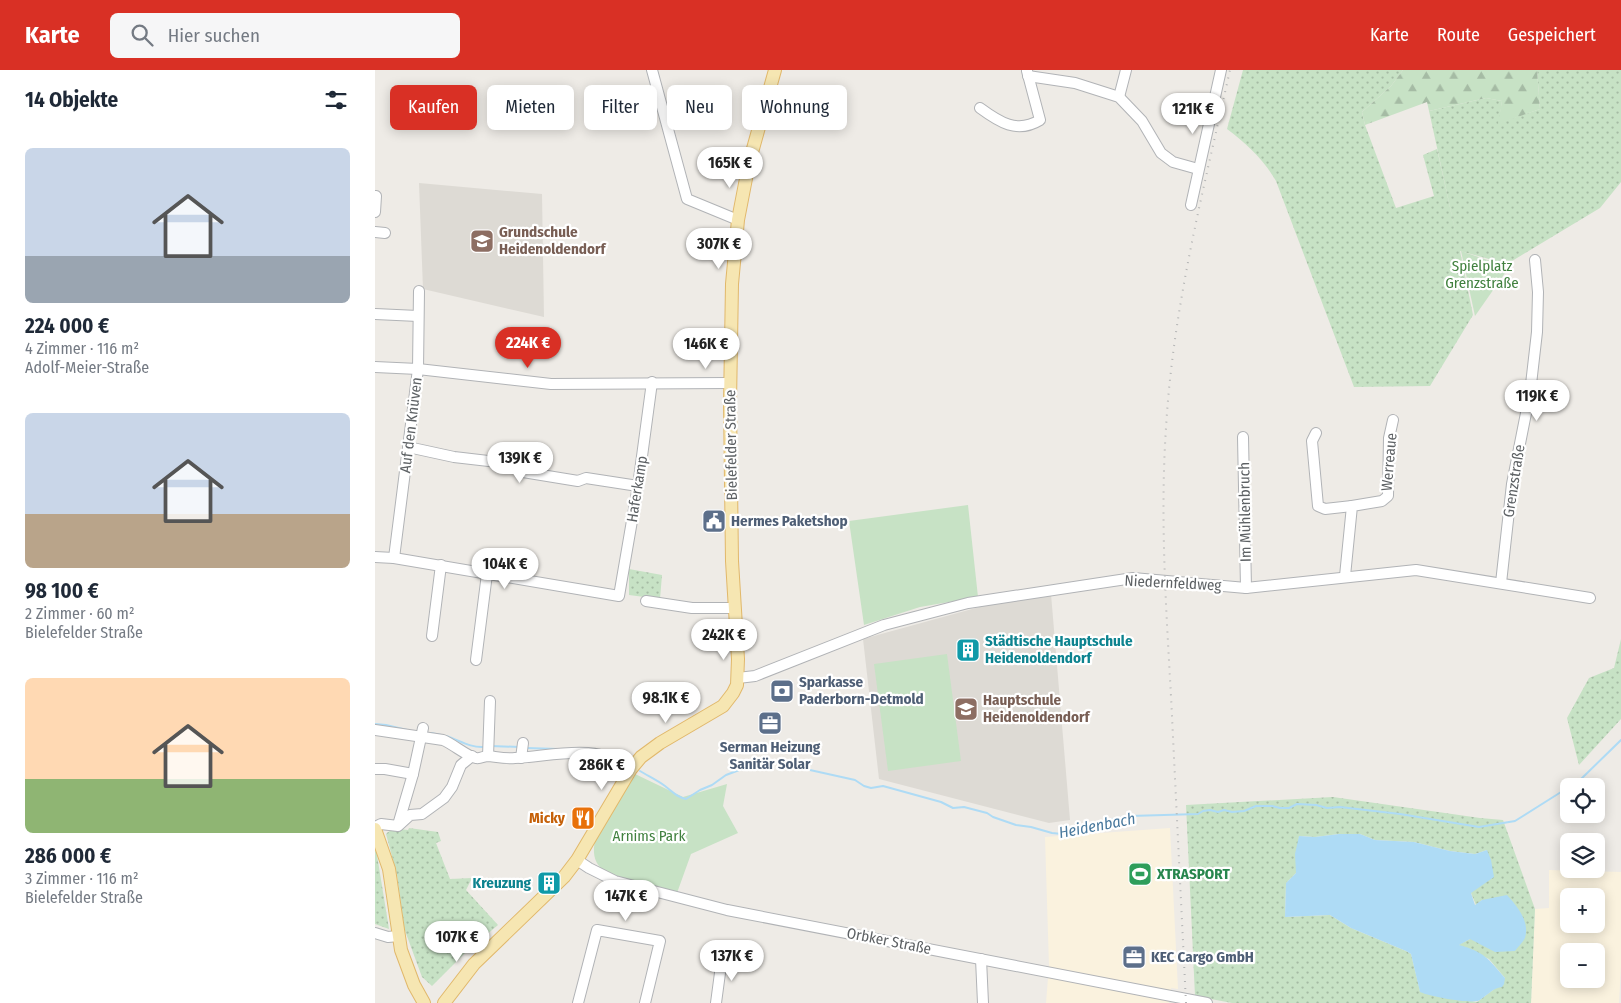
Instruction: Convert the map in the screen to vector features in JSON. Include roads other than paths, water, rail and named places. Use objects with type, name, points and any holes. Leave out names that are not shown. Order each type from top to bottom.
[{"type":"main road","name":"Bielefelder Straße","points":[[444,1003],[474,964],[564,876],[577,860],[631,769],[641,757],[660,743],[723,706],[735,689],[738,678],[732,561],[730,315],[737,220],[749,164],[775,70]]},
{"type":"main road","points":[[375,828],[389,868],[398,936],[408,970],[424,1003]]},
{"type":"street","points":[[652,70],[687,199],[737,220]]},
{"type":"street","points":[[1119,97],[1125,70]]},
{"type":"street","points":[[1191,205],[1221,70]]},
{"type":"street","points":[[980,108],[997,120],[1013,127],[1033,124],[1039,120],[1027,73],[1075,83],[1119,97],[1142,120],[1161,153],[1173,162],[1198,169]]},
{"type":"street","points":[[375,212],[376,196]]},
{"type":"street","name":"Grenzstraße","points":[[1501,583],[1512,484],[1530,393],[1537,332],[1538,292],[1535,260]]},
{"type":"street","name":"Auf den Knüven","points":[[394,558],[418,369],[419,291]]},
{"type":"street","points":[[375,314],[418,316]]},
{"type":"street","points":[[375,367],[418,369],[551,384],[730,383]]},
{"type":"street","name":"Haferkamp","points":[[487,574],[619,596],[638,486],[651,382]]},
{"type":"street","name":"Werreaue","points":[[1315,433],[1312,441],[1318,506],[1325,509],[1382,501],[1388,496],[1389,438],[1393,420]]},
{"type":"street","name":"Im Mühlenbruch","points":[[1243,437],[1246,588]]},
{"type":"street","points":[[408,447],[454,457],[515,464],[523,472],[578,481],[586,478],[638,486]]},
{"type":"street","points":[[1345,576],[1352,506]]},
{"type":"street","points":[[375,557],[441,565],[487,574],[476,660]]},
{"type":"street","points":[[432,636],[441,565]]},
{"type":"street","name":"Niedernfeldweg","points":[[738,678],[755,676],[884,625],[971,602],[1133,578],[1246,588],[1345,576],[1416,570],[1590,598]]},
{"type":"street","points":[[646,601],[692,608],[734,608]]},
{"type":"street","points":[[488,750],[490,701]]},
{"type":"street","points":[[375,730],[422,732],[453,744],[476,758],[488,750]]},
{"type":"street","points":[[398,826],[413,774],[422,732]]},
{"type":"street","points":[[488,750],[505,759],[522,749],[566,748],[610,757],[631,769]]},
{"type":"street","points":[[375,828],[381,824],[398,826],[410,815],[422,814],[444,798],[451,788],[461,765],[472,756]]},
{"type":"street","points":[[375,769],[413,774]]},
{"type":"street","name":"Orbker Straße","points":[[577,860],[615,881],[727,910],[1207,1003]]},
{"type":"street","points":[[578,1003],[597,930],[660,941],[645,1003]]},
{"type":"street","points":[[375,933],[388,937],[398,936]]},
{"type":"street","points":[[717,1003],[722,958]]},
{"type":"street","points":[[981,959],[983,1003]]},
{"type":"water","points":[[1360,834],[1375,840],[1414,842],[1450,851],[1475,854],[1487,850],[1494,877],[1471,893],[1475,905],[1482,900],[1507,895],[1522,914],[1526,926],[1525,938],[1515,951],[1495,952],[1470,939],[1459,945],[1480,953],[1490,961],[1505,978],[1502,987],[1492,991],[1478,1001],[1440,998],[1425,994],[1420,992],[1411,954],[1406,951],[1351,928],[1330,915],[1285,917],[1286,883],[1296,873],[1295,854],[1299,836],[1315,837]]},
{"type":"waterway","name":"Heidenbach","points":[[375,724],[407,730]]},
{"type":"waterway","name":"Heidenbach","points":[[431,733],[441,735]]},
{"type":"waterway","name":"Heidenbach","points":[[446,736],[469,745],[484,747]]},
{"type":"waterway","name":"Heidenbach","points":[[1582,778],[1621,740]]},
{"type":"waterway","name":"Heidenbach","points":[[491,746],[519,747]]},
{"type":"waterway","name":"Heidenbach","points":[[526,748],[558,749]]},
{"type":"waterway","name":"Heidenbach","points":[[640,771],[662,784],[677,796],[686,799],[726,775],[758,763],[774,762],[855,780],[871,788],[883,786],[941,802],[953,808],[964,807],[987,813],[1016,825],[1062,834],[1079,826],[1130,816],[1198,814],[1210,810],[1232,812],[1244,811],[1256,806],[1289,808],[1297,804],[1400,814],[1479,827],[1515,821],[1560,793]]},
{"type":"railway","points":[[1186,1003],[1166,596],[1164,461],[1170,382],[1182,292],[1230,70]]},
{"type":"place","name":"Grundschule Heidenoldendorf","points":[[482,241]]},
{"type":"place","name":"Hermes Paketshop","points":[[714,521]]},
{"type":"place","name":"Städtische Hauptschule Heidenoldendorf","points":[[968,650]]},
{"type":"place","name":"Sparkasse Paderborn-Detmold","points":[[782,691]]},
{"type":"place","name":"Hauptschule Heidenoldendorf","points":[[966,709]]},
{"type":"place","name":"Serman Heizung Sanitär Solar","points":[[770,723]]},
{"type":"place","name":"Micky","points":[[583,818]]},
{"type":"place","name":"XTRASPORT","points":[[1140,874]]},
{"type":"place","name":"Kreuzung","points":[[549,883]]},
{"type":"place","name":"KEC Cargo GmbH","points":[[1134,957]]},
{"type":"park label","name":"Spielplatz Grenzstraße","points":[[1482,274]]},
{"type":"park label","name":"Arnims Park","points":[[649,836]]}]
